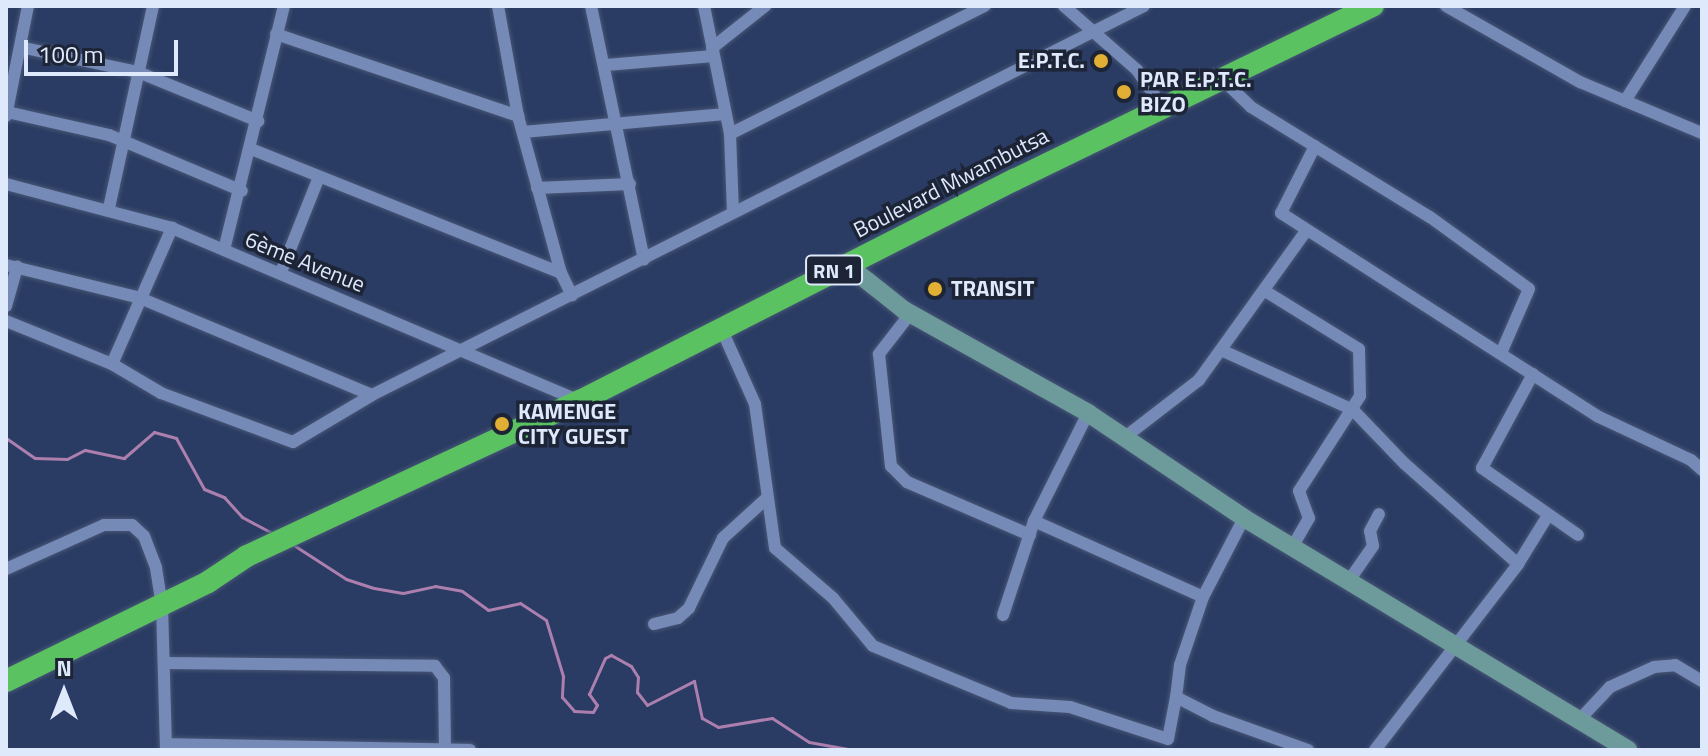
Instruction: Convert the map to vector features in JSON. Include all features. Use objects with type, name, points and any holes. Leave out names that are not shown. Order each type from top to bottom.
[{"type":"highway","name":"Boulevard Mwambutsa","points":[[6,681],[208,582],[254,564],[296,535],[580,401],[846,264],[1373,6]]},
{"type":"street","points":[[28,6],[6,114],[122,140],[242,191]]},
{"type":"street","points":[[109,208],[153,6]]},
{"type":"street","points":[[224,250],[242,191],[284,6]]},
{"type":"street","points":[[498,6],[518,116],[561,273],[572,296]]},
{"type":"street","points":[[591,6],[606,65],[644,260]]},
{"type":"street","points":[[704,6],[730,134],[733,212]]},
{"type":"street","points":[[606,65],[713,52],[765,6]]},
{"type":"street","points":[[730,134],[985,6]]},
{"type":"street","points":[[1064,6],[1137,70],[1163,108]]},
{"type":"street","points":[[6,321],[112,364],[161,393],[285,442],[372,395],[468,350],[733,212],[1144,6]]},
{"type":"street","points":[[1446,6],[1580,82],[1702,133]]},
{"type":"street","points":[[1625,101],[1685,6]]},
{"type":"street","points":[[276,34],[518,116]]},
{"type":"street","points":[[20,47],[138,72],[258,121]]},
{"type":"street","points":[[1222,79],[1251,107],[1430,217],[1530,290],[1501,353]]},
{"type":"street","points":[[523,132],[725,114]]},
{"type":"street","points":[[1315,146],[1279,210],[1306,231],[1597,416],[1691,460],[1702,470]]},
{"type":"street","points":[[251,149],[561,273]]},
{"type":"street","points":[[281,272],[319,177]]},
{"type":"street","name":"6ème Avenue","points":[[6,184],[109,208],[172,228],[468,350],[580,401]]},
{"type":"street","points":[[537,188],[630,184]]},
{"type":"street","points":[[112,364],[172,228]]},
{"type":"street","points":[[1125,437],[1180,398],[1221,350],[1306,231]]},
{"type":"street","points":[[846,264],[910,314],[1088,413],[1292,548],[1453,647],[1581,718],[1628,750]]},
{"type":"street","points":[[6,306],[11,266],[140,298],[372,395]]},
{"type":"street","points":[[1265,291],[1359,345],[1360,396],[1299,491],[1309,518],[1292,548]]},
{"type":"street","points":[[910,314],[879,354],[891,466],[907,482],[1030,535]]},
{"type":"street","points":[[721,328],[755,404],[775,548],[833,598],[873,646],[1011,703],[1070,707],[1168,739],[1180,665],[1203,597],[1244,518]]},
{"type":"street","points":[[1221,350],[1353,410],[1405,464],[1518,564]]},
{"type":"street","points":[[1533,374],[1482,468],[1547,517],[1578,535]]},
{"type":"street","points":[[1003,615],[1034,521],[1088,413]]},
{"type":"street","points":[[654,624],[678,618],[689,608],[723,538],[767,498]]},
{"type":"street","points":[[1348,582],[1373,546],[1370,531],[1379,514]]},
{"type":"street","points":[[1375,750],[1395,731],[1453,647],[1518,564],[1547,517]]},
{"type":"street","points":[[1034,521],[1203,597]]},
{"type":"street","points":[[6,569],[104,525],[126,524],[144,536],[162,605],[166,747],[470,750]]},
{"type":"street","points":[[166,663],[435,666],[444,678],[445,748]]},
{"type":"street","points":[[1581,718],[1610,687],[1654,667],[1675,665],[1702,681]]},
{"type":"street","points":[[1176,697],[1308,750]]},
{"type":"waterway","points":[[6,438],[35,458],[67,459],[85,450],[124,458],[154,432],[176,438],[204,489],[224,497],[242,517],[272,533]]},
{"type":"waterway","points":[[292,544],[346,579],[374,588],[403,593],[435,586],[462,591],[488,610],[520,603],[546,620],[563,676],[562,697],[574,711],[593,712],[597,705],[589,694],[605,658],[611,655],[631,666],[638,677],[637,692],[647,705],[694,681],[702,718],[718,727],[772,718],[809,742],[853,750]]},
{"type":"place","name":"E.P.T.C.","points":[[1101,61]]},
{"type":"place","name":"PAR E.P.T.C. BIZO","points":[[1124,92]]},
{"type":"place","name":"TRANSIT","points":[[935,289]]},
{"type":"place","name":"KAMENGE CITY GUEST","points":[[502,424]]}]
